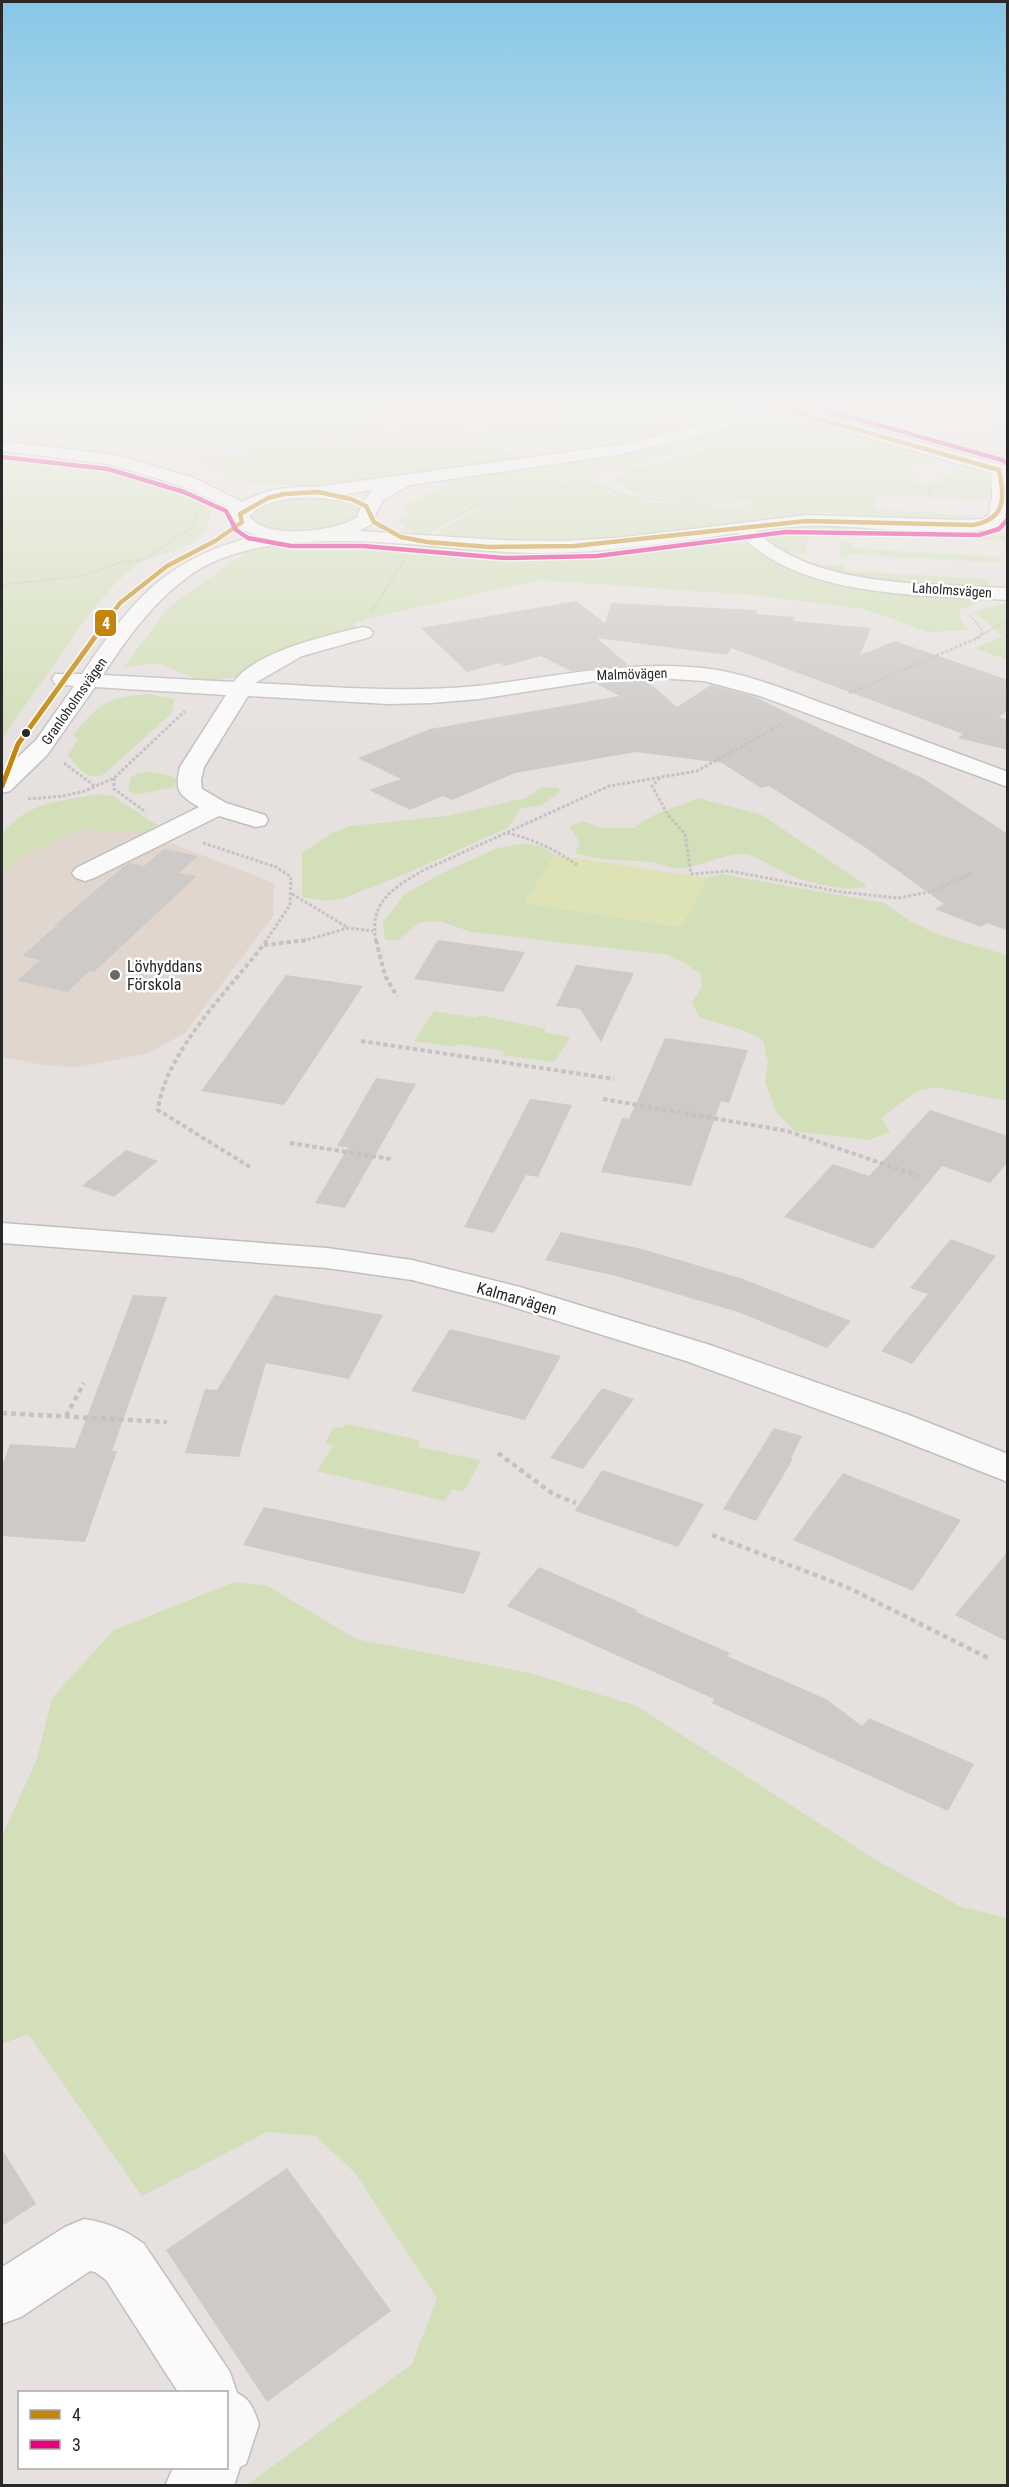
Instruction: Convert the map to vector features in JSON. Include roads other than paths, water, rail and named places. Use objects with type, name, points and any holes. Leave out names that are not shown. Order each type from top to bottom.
[{"type":"street","name":"Granloholmsvägen","points":[[3,783],[18,744],[120,603],[167,566],[215,541],[240,519]]},
{"type":"street","points":[[242,519],[259,531],[291,536],[363,536],[460,545],[562,548],[596,546],[785,522],[833,520],[939,526],[981,524],[995,519]]},
{"type":"street","points":[[312,536],[347,529],[359,525],[363,519]]},
{"type":"street","points":[[375,519],[391,533],[408,539]]},
{"type":"street","name":"Laholmsvägen","points":[[743,528],[771,552],[823,574],[863,583],[1008,594]]},
{"type":"street","name":"Granloholmsvägen","points":[[3,783],[43,746],[143,606],[162,586],[184,570],[241,545],[291,536]]},
{"type":"street","points":[[256,820],[217,808],[191,792],[189,780],[192,767],[239,688],[249,676],[295,652],[363,633]]},
{"type":"street","name":"Malmövägen","points":[[63,679],[389,697],[479,692],[602,674],[642,671],[704,675],[768,691],[1008,780]]},
{"type":"street","points":[[85,873],[170,829],[217,808]]},
{"type":"street","name":"Kalmarvägen","points":[[2,1233],[327,1258],[412,1270],[508,1294],[698,1353],[885,1420],[1008,1469]]},
{"type":"street","points":[[2,2298],[84,2245],[106,2248],[125,2262],[209,2391]]},
{"type":"street","points":[[228,2420],[231,2424],[228,2436]]},
{"type":"street","points":[[194,2486],[211,2469]]},
{"type":"place","name":"Lövhyddans Förskola","points":[[115,975]]}]
